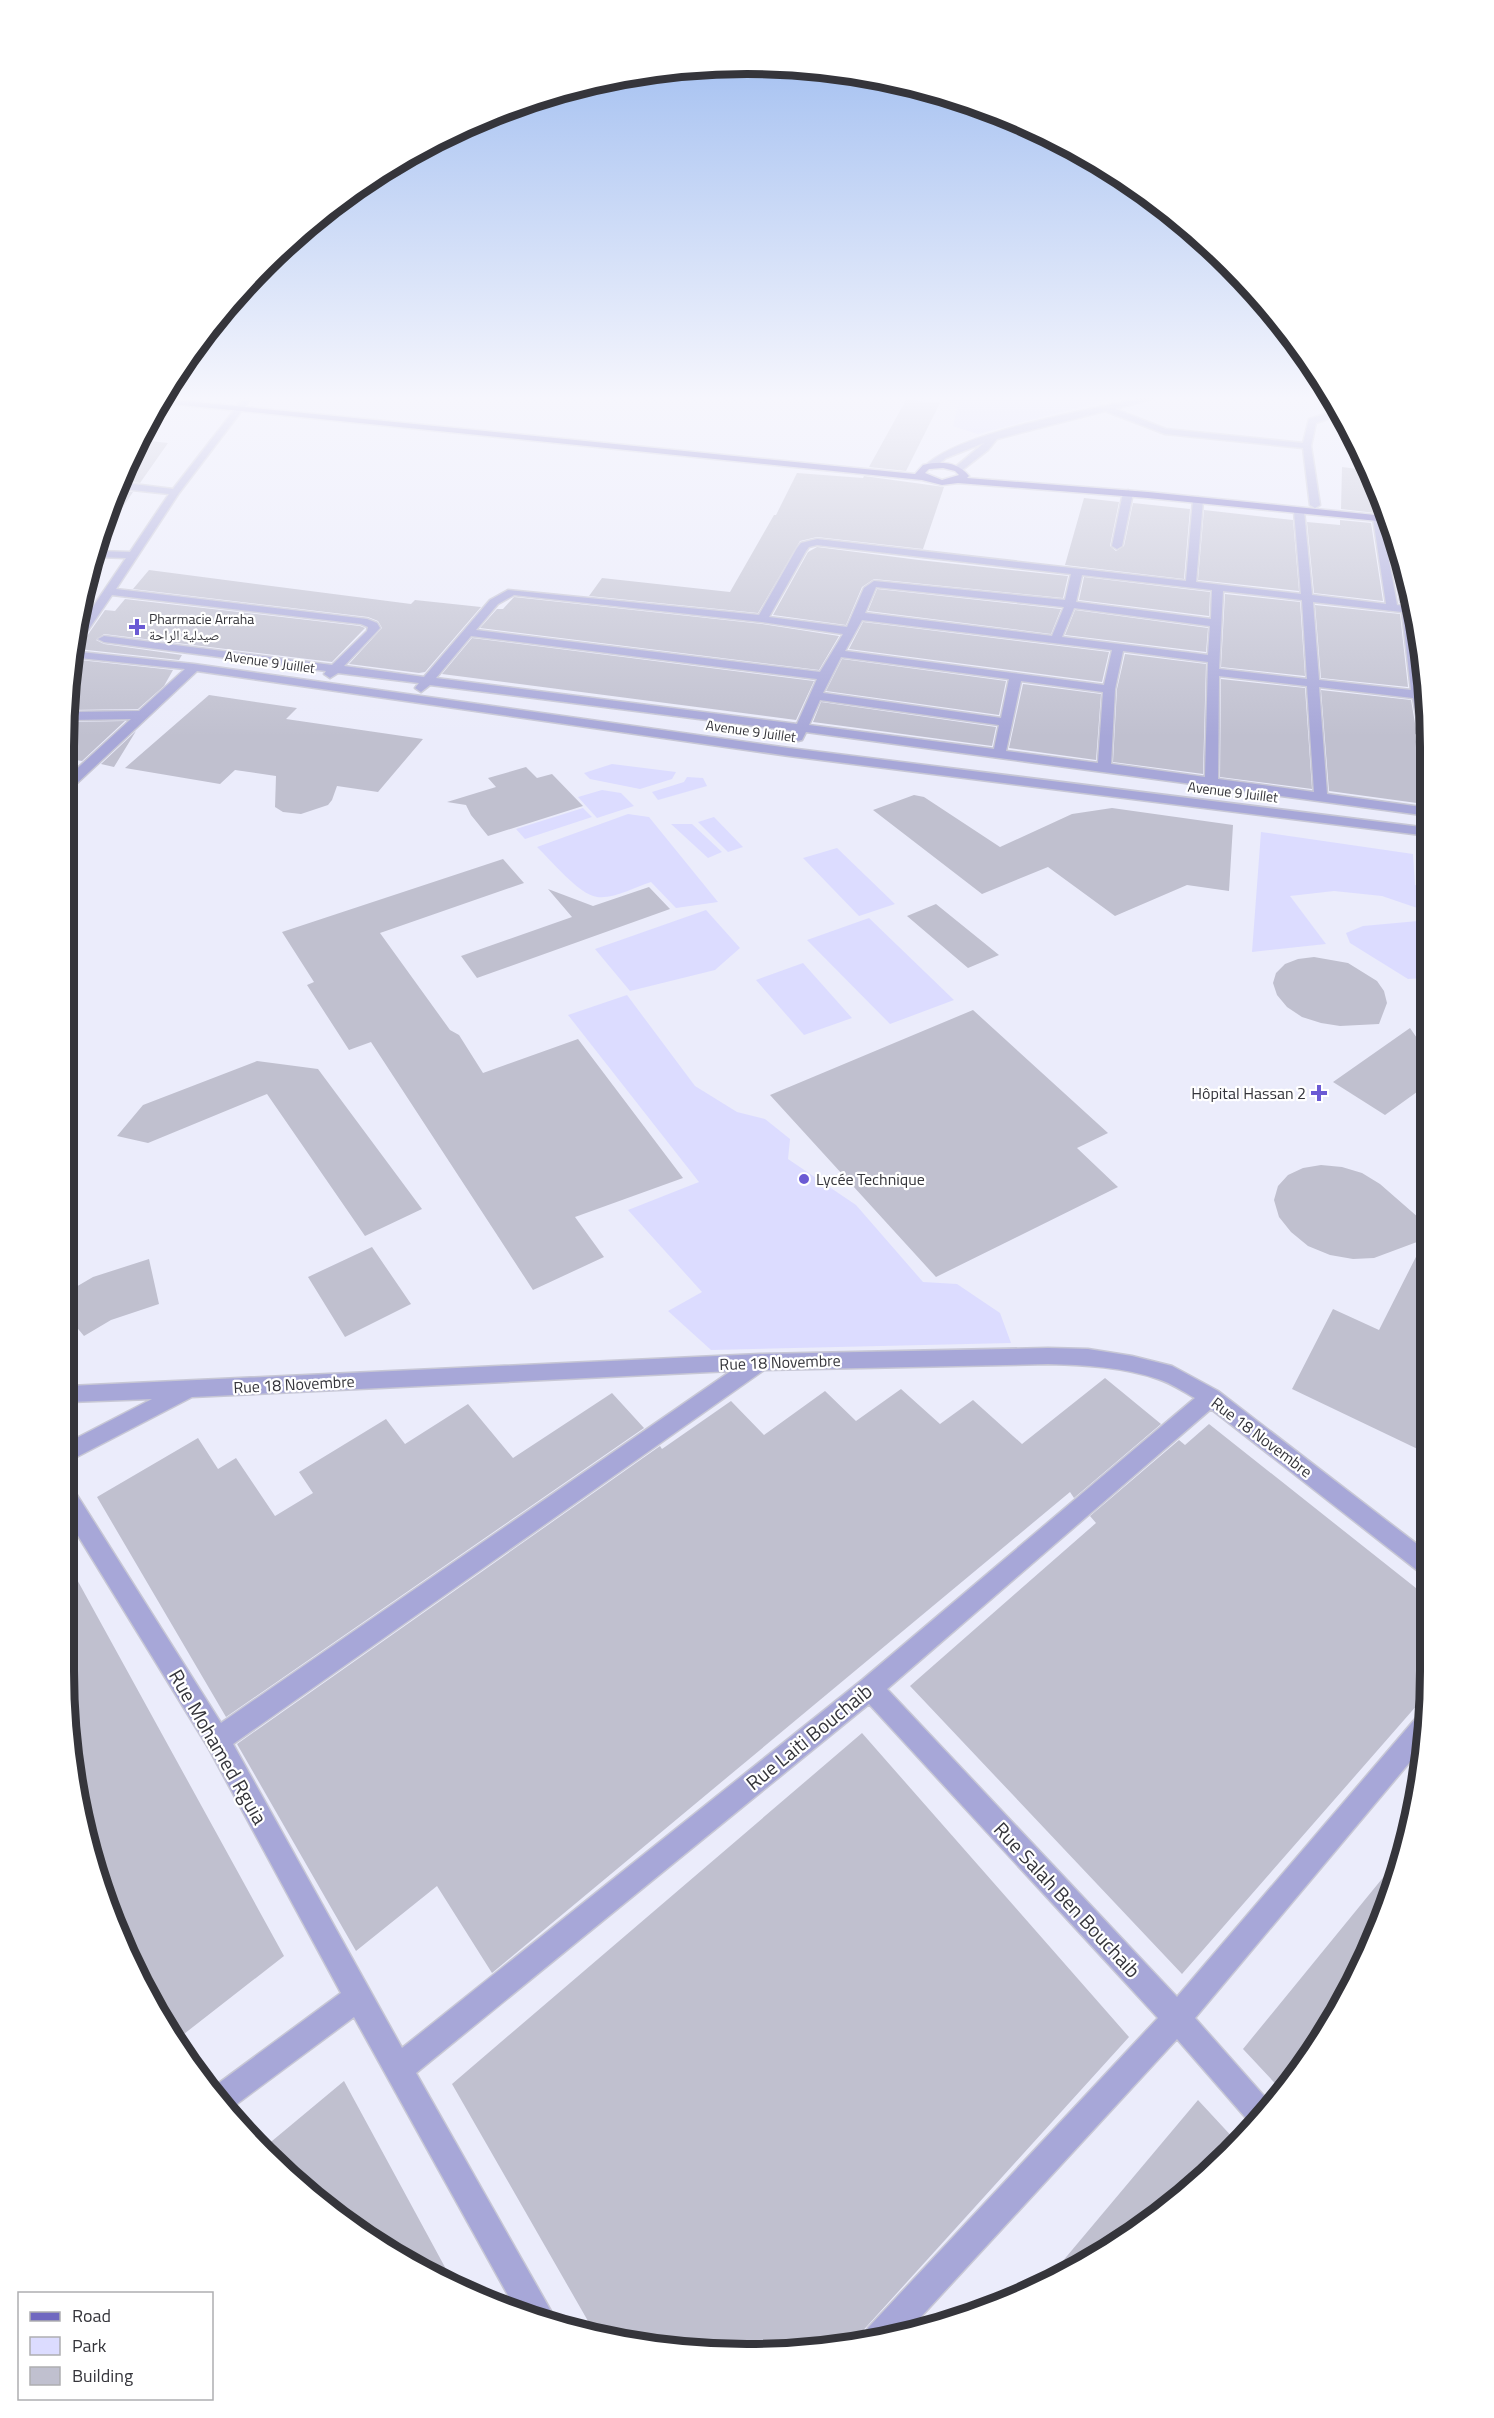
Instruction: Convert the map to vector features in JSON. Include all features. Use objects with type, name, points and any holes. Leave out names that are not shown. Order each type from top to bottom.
[{"type":"main road","points":[[1313,512],[1379,516]]},
{"type":"main road","points":[[1357,512],[1379,515]]},
{"type":"street","points":[[84,628],[161,512]]},
{"type":"street","points":[[1117,546],[1124,512]]},
{"type":"street","points":[[1191,584],[1197,512]]},
{"type":"street","points":[[1299,512],[1321,796]]},
{"type":"street","points":[[1384,529],[1392,607]]},
{"type":"street","points":[[762,619],[801,550],[810,542],[1406,609]]},
{"type":"street","points":[[102,554],[132,555]]},
{"type":"street","points":[[1056,639],[1070,604],[1077,572]]},
{"type":"street","points":[[789,752],[803,728],[824,676],[848,631],[859,616],[869,588],[880,583],[1215,623]]},
{"type":"street","points":[[1211,782],[1213,666],[1218,587]]},
{"type":"street","points":[[109,591],[363,621],[373,625],[371,633],[319,684]]},
{"type":"street","points":[[411,697],[427,682],[494,602],[512,592],[762,619],[848,631]]},
{"type":"street","points":[[859,616],[1056,639],[1313,683],[1418,695]]},
{"type":"street","points":[[467,632],[824,676]]},
{"type":"street","points":[[104,639],[427,682],[803,728],[1420,811]]},
{"type":"street","points":[[1104,768],[1109,689],[1118,648]]},
{"type":"street","points":[[837,653],[1109,689]]},
{"type":"street","name":"Avenue 9 Juillet","points":[[80,655],[194,667],[319,684],[789,752],[1420,831]]},
{"type":"street","points":[[74,778],[194,667]]},
{"type":"street","points":[[999,755],[1016,676]]},
{"type":"street","points":[[816,696],[1007,722]]},
{"type":"street","points":[[75,716],[142,715]]},
{"type":"street","name":"Rue 18 Novembre","points":[[74,1394],[760,1362],[1048,1356],[1088,1358],[1132,1364],[1165,1372],[1211,1397],[1420,1559]]},
{"type":"street","points":[[218,1740],[760,1362]]},
{"type":"street","points":[[74,1449],[190,1388]]},
{"type":"street","name":"Rue Laiti Bouchaib","points":[[399,2069],[870,1688],[1211,1397]]},
{"type":"street","name":"Rue Mohamed Rguia","points":[[74,1510],[218,1740],[358,1997],[533,2310]]},
{"type":"street","name":"Rue Salah Ben Bouchaib","points":[[870,1688],[1177,2018],[1257,2110]]},
{"type":"street","points":[[888,2330],[1177,2018],[1417,1735]]},
{"type":"street","points":[[226,2096],[358,1997]]},
{"type":"green space","points":[[612,764],[676,772],[672,779],[640,789],[590,779],[584,773]]},
{"type":"green space","points":[[687,777],[703,778],[707,786],[658,800],[652,792],[684,782]]},
{"type":"green space","points":[[602,790],[621,793],[634,806],[597,818],[578,797]]},
{"type":"green space","points":[[583,808],[592,817],[525,839],[516,829]]},
{"type":"green space","points":[[628,814],[649,817],[718,902],[676,908],[651,882],[604,897],[590,895],[565,876],[537,847]]},
{"type":"green space","points":[[714,817],[743,847],[728,852],[698,822]]},
{"type":"green space","points":[[671,824],[692,824],[722,852],[708,858]]},
{"type":"green space","points":[[1261,832],[1413,854],[1415,885],[1420,886],[1420,909],[1382,896],[1334,891],[1290,896],[1326,944],[1252,952]]},
{"type":"green space","points":[[837,848],[895,904],[859,916],[803,858]]},
{"type":"green space","points":[[706,910],[740,948],[715,970],[630,991],[595,949]]},
{"type":"green space","points":[[869,918],[954,1000],[890,1024],[807,940]]},
{"type":"green space","points":[[1420,921],[1420,978],[1408,979],[1350,943],[1346,933],[1363,926]]},
{"type":"green space","points":[[803,963],[852,1018],[804,1035],[756,980]]},
{"type":"green space","points":[[627,995],[695,1086],[737,1112],[765,1119],[790,1139],[788,1159],[856,1205],[923,1282],[957,1284],[1000,1313],[1011,1343],[711,1350],[668,1311],[702,1292],[628,1210],[699,1182],[568,1015]]},
{"type":"building","points":[[778,512],[936,512],[923,549],[817,537],[800,541],[758,613],[589,596],[602,578],[730,592]]},
{"type":"building","points":[[1080,512],[1117,512],[1110,546],[1116,551],[1124,546],[1131,512],[1190,512],[1184,579],[1065,565]]},
{"type":"building","points":[[1204,512],[1293,520],[1299,591],[1198,580]]},
{"type":"building","points":[[1340,520],[1371,523],[1383,601],[1314,593],[1307,522],[1340,525]]},
{"type":"building","points":[[1388,540],[1405,604],[1399,603]]},
{"type":"building","points":[[817,547],[1068,576],[1063,598],[874,579],[862,587],[846,625],[773,615],[808,552]]},
{"type":"building","points":[[149,570],[411,604],[415,600],[481,607],[425,672],[419,673],[349,664],[382,628],[378,621],[368,617],[133,589]]},
{"type":"building","points":[[1084,577],[1210,592],[1209,616],[1079,600]]},
{"type":"building","points":[[877,589],[1061,609],[1051,634],[868,611]]},
{"type":"building","points":[[1225,594],[1300,602],[1305,676],[1221,667]]},
{"type":"building","points":[[514,597],[762,624],[839,636],[819,670],[480,628],[497,609],[503,609]]},
{"type":"building","points":[[125,599],[365,628],[332,662],[104,634],[96,640],[104,644],[182,655],[179,660],[81,649],[81,644],[105,610],[115,611]]},
{"type":"building","points":[[1315,605],[1400,614],[1408,687],[1321,678]]},
{"type":"building","points":[[1075,610],[1208,628],[1206,652],[1065,635]]},
{"type":"building","points":[[863,622],[1109,652],[1102,682],[849,649]]},
{"type":"building","points":[[472,638],[814,681],[796,720],[442,674]]},
{"type":"building","points":[[1125,654],[1206,664],[1203,774],[1113,762],[1117,689]]},
{"type":"building","points":[[842,659],[1006,681],[999,715],[826,691]]},
{"type":"building","points":[[79,660],[173,670],[164,686],[138,709],[75,710]]},
{"type":"building","points":[[1221,679],[1305,688],[1312,789],[1220,777]]},
{"type":"building","points":[[1023,684],[1101,694],[1096,760],[1009,748]]},
{"type":"building","points":[[1321,690],[1411,700],[1417,735],[1415,734],[1420,773],[1420,803],[1329,791]]},
{"type":"building","points":[[209,695],[297,708],[286,719],[423,739],[378,792],[337,786],[328,805],[301,814],[283,812],[275,807],[276,776],[235,770],[220,784],[125,768]]},
{"type":"building","points":[[821,702],[996,727],[992,746],[813,722]]},
{"type":"building","points":[[125,721],[82,761],[74,760],[75,722]]},
{"type":"building","points":[[136,731],[114,767],[101,764]]},
{"type":"building","points":[[526,767],[537,778],[552,774],[583,806],[488,836],[466,805],[447,802],[496,787],[488,778]]},
{"type":"building","points":[[914,795],[924,797],[1000,847],[1072,814],[1112,808],[1233,825],[1229,891],[1187,885],[1115,916],[1048,867],[982,894],[873,810]]},
{"type":"building","points":[[503,859],[524,883],[380,933],[450,1030],[459,1035],[483,1073],[578,1039],[683,1178],[575,1217],[604,1257],[533,1290],[371,1042],[349,1050],[307,985],[314,982],[282,932]]},
{"type":"building","points":[[649,887],[670,909],[477,978],[461,956],[572,917],[548,889],[593,906]]},
{"type":"building","points":[[936,904],[999,955],[968,968],[907,916]]},
{"type":"building","points":[[1314,957],[1348,963],[1377,981],[1384,991],[1387,1003],[1379,1024],[1340,1026],[1321,1023],[1302,1017],[1287,1007],[1277,995],[1273,983],[1276,973],[1285,964],[1298,959]]},
{"type":"building","points":[[973,1010],[1108,1133],[1077,1148],[1118,1187],[936,1277],[770,1095]]},
{"type":"building","points":[[1410,1028],[1420,1042],[1420,1090],[1385,1115],[1333,1082]]},
{"type":"building","points":[[257,1061],[318,1069],[422,1209],[365,1236],[267,1094],[148,1143],[117,1136],[143,1105]]},
{"type":"building","points":[[1321,1165],[1342,1167],[1362,1173],[1380,1184],[1420,1219],[1420,1241],[1374,1258],[1353,1259],[1330,1255],[1308,1246],[1291,1232],[1279,1217],[1274,1200],[1278,1186],[1288,1175],[1303,1168]]},
{"type":"building","points":[[372,1247],[411,1304],[345,1337],[308,1277]]},
{"type":"building","points":[[1420,1249],[1420,1450],[1292,1389],[1333,1309],[1379,1330]]},
{"type":"building","points":[[149,1259],[159,1304],[111,1320],[84,1336],[74,1324],[74,1288],[93,1277]]},
{"type":"building","points":[[1105,1378],[1161,1424],[1074,1498],[1070,1492],[492,1973],[437,1886],[356,1951],[237,1744],[660,1446],[662,1449],[731,1401],[764,1435],[825,1391],[856,1421],[901,1389],[940,1424],[973,1400],[1022,1444]]},
{"type":"building","points":[[612,1393],[644,1428],[226,1717],[97,1497],[198,1438],[218,1469],[236,1458],[275,1516],[313,1493],[299,1472],[386,1419],[405,1444],[468,1404],[513,1458]]},
{"type":"building","points":[[1209,1424],[1420,1591],[1420,1671],[1419,1703],[1182,1974],[910,1686],[1096,1523],[1090,1516],[1179,1440],[1185,1445]]},
{"type":"building","points":[[74,1574],[284,1956],[181,2036],[164,2008],[143,1969],[109,1887],[86,1802],[75,1715]]},
{"type":"building","points":[[862,1733],[1129,2037],[859,2335],[791,2343],[703,2343],[659,2339],[591,2326],[452,2084]]},
{"type":"building","points":[[1391,1868],[1369,1929],[1351,1969],[1307,2045],[1277,2086],[1243,2049]]},
{"type":"building","points":[[344,2081],[449,2275],[373,2231],[337,2205],[268,2144]]},
{"type":"building","points":[[1198,2100],[1232,2137],[1191,2177],[1157,2205],[1121,2231],[1056,2269]]},
{"type":"place","name":"Pharmacie Arraha صيدلية الراحة","points":[[137,627]]},
{"type":"place","name":"Hôpital Hassan 2","points":[[1319,1093]]},
{"type":"place","name":"Lycée Technique","points":[[804,1179]]}]
